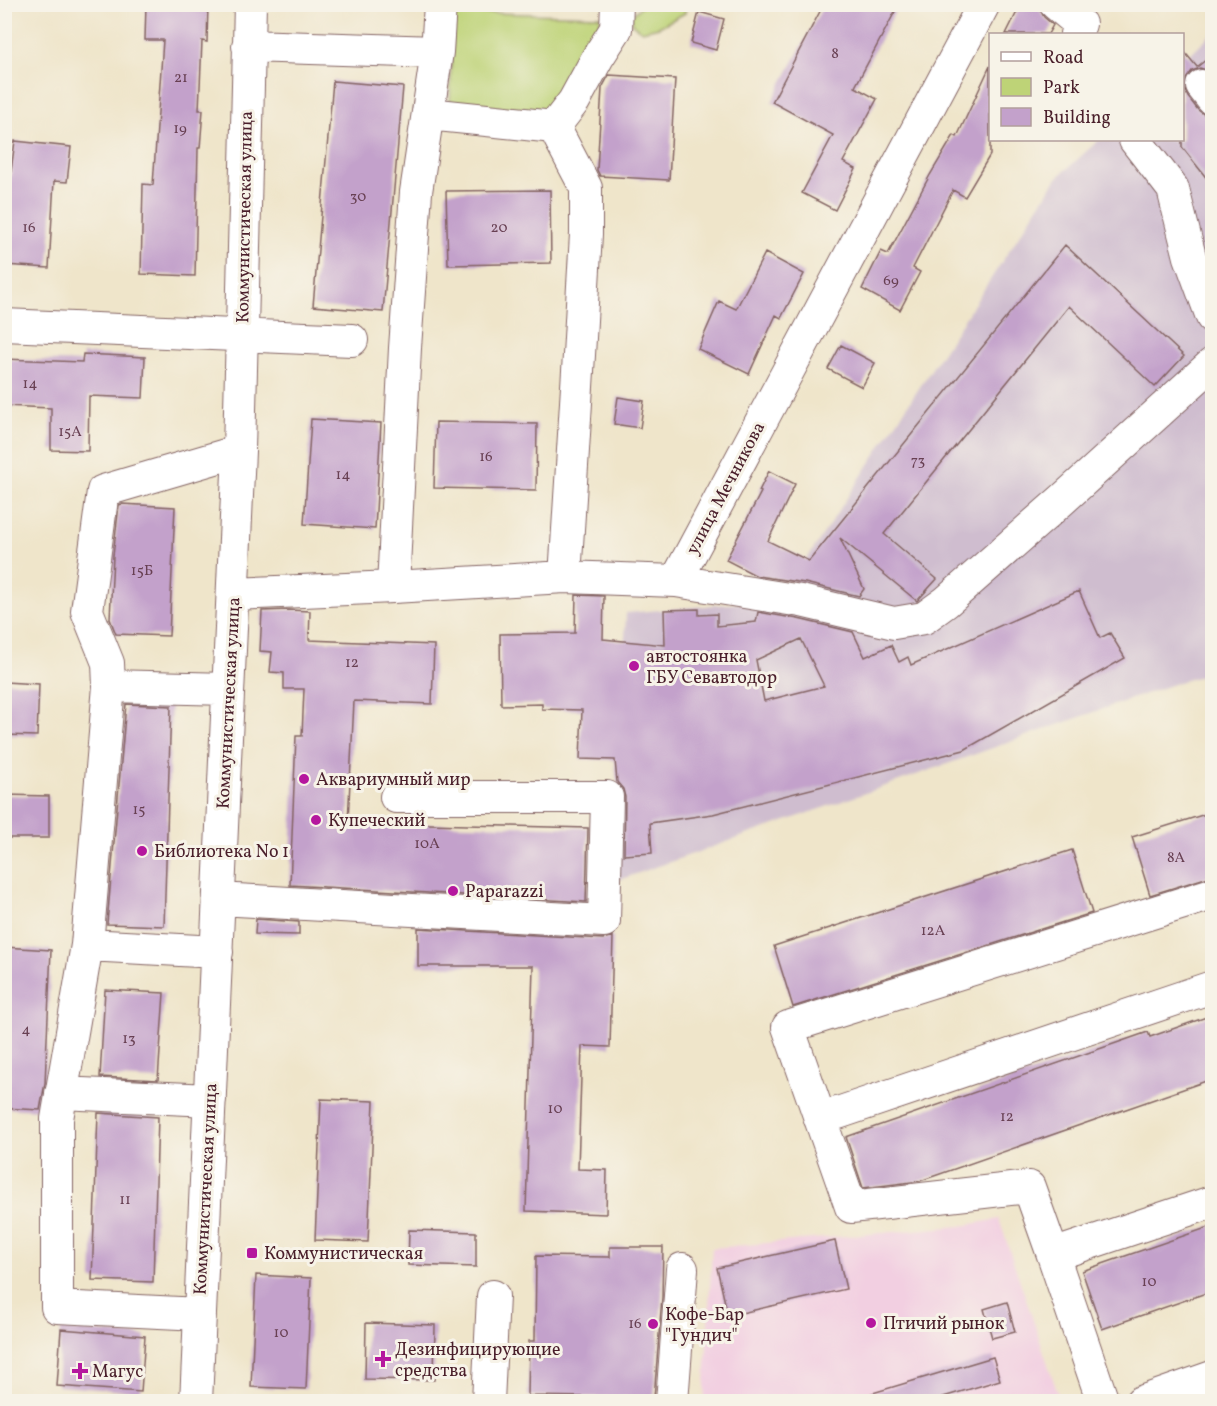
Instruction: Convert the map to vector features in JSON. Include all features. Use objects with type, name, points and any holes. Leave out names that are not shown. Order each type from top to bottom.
[{"type":"street","name":"Коммунистическая улица","points":[[195,1401],[233,594],[250,4]]},
{"type":"street","points":[[393,587],[415,204],[437,52],[440,4]]},
{"type":"street","points":[[554,127],[574,101],[616,29],[617,4]]},
{"type":"street","name":"улица Мечникова","points":[[676,581],[984,4]]},
{"type":"street","points":[[1056,4],[1080,24],[1076,33]]},
{"type":"street","points":[[248,46],[437,52]]},
{"type":"street","points":[[428,114],[554,127]]},
{"type":"street","points":[[554,127],[585,188],[580,333],[565,577]]},
{"type":"street","points":[[1136,141],[1173,189],[1190,257],[1212,317]]},
{"type":"street","points":[[4,324],[352,340]]},
{"type":"street","points":[[233,594],[565,577],[676,581],[801,601],[894,623],[924,618],[946,602],[1062,500],[1212,364]]},
{"type":"street","points":[[200,1314],[57,1307],[57,1119],[87,945],[109,686],[108,663],[87,610],[104,491],[238,451]]},
{"type":"street","points":[[109,686],[228,689]]},
{"type":"street","points":[[219,899],[604,921],[607,797],[396,797]]},
{"type":"street","points":[[1103,1401],[1029,1187],[851,1207],[788,1027],[1212,894]]},
{"type":"street","points":[[87,945],[217,952]]},
{"type":"street","points":[[820,1119],[1212,987]]},
{"type":"street","points":[[61,1093],[210,1100]]},
{"type":"street","points":[[1053,1255],[1212,1202]]},
{"type":"street","points":[[672,1401],[682,1269]]},
{"type":"street","points":[[488,1401],[493,1296]]},
{"type":"street","points":[[1141,1401],[1212,1377]]},
{"type":"shaded area","points":[[1212,33],[1212,673],[1179,682],[616,881],[626,613],[786,599],[805,562],[1057,178],[1098,141],[1184,141],[1184,60]]},
{"type":"shaded area","name":"Птичий рынок","points":[[999,1219],[1059,1397],[1044,1402],[704,1402],[712,1248],[961,1226]]},
{"type":"green space","points":[[642,5],[686,5],[685,13],[659,27],[642,31],[632,24],[631,16]]},
{"type":"green space","points":[[453,12],[600,16],[601,29],[578,78],[545,115],[450,105]]},
{"type":"building","points":[[146,4],[208,4],[207,42],[202,41],[199,110],[203,110],[200,148],[198,148],[195,276],[141,274],[143,184],[153,185],[163,40],[145,40]]},
{"type":"building","points":[[824,4],[899,4],[855,87],[877,99],[843,162],[856,169],[835,210],[802,193],[833,135],[772,102]]},
{"type":"building","points":[[1021,4],[1032,4],[1039,8],[1044,17],[1053,25],[1049,33],[1006,33]]},
{"type":"building","points":[[699,12],[724,19],[716,50],[691,43]]},
{"type":"building","points":[[1184,51],[1197,67],[1212,55],[1212,72],[1200,68],[1192,71],[1186,79],[1184,88]]},
{"type":"building","points":[[989,68],[990,155],[965,197],[953,190],[913,268],[920,272],[900,310],[862,289],[881,251],[888,254],[930,175],[954,135],[957,137]]},
{"type":"building","points":[[609,75],[675,79],[669,180],[600,176],[597,170],[602,88]]},
{"type":"building","points":[[333,81],[403,87],[383,312],[313,306]]},
{"type":"building","points":[[1184,88],[1198,110],[1212,117],[1212,185],[1182,147]]},
{"type":"building","points":[[15,141],[71,147],[67,182],[54,181],[49,268],[5,265],[9,186]]},
{"type":"building","points":[[550,190],[551,263],[448,265],[446,191]]},
{"type":"building","points":[[1065,245],[1184,356],[1155,387],[1069,306],[884,534],[937,579],[917,601],[840,538],[864,589],[859,596],[805,583],[757,576],[726,560],[761,492],[759,491],[769,471],[795,484],[768,541],[809,561]]},
{"type":"building","points":[[765,253],[804,274],[781,318],[776,315],[749,374],[698,349],[719,301],[736,309]]},
{"type":"building","points":[[841,345],[875,363],[862,387],[828,369]]},
{"type":"building","points":[[83,354],[145,357],[143,398],[89,396],[88,451],[51,450],[51,408],[4,406],[4,359],[82,362]]},
{"type":"building","points":[[618,397],[644,401],[640,428],[614,424]]},
{"type":"building","points":[[311,419],[381,423],[375,529],[304,524]]},
{"type":"building","points":[[436,422],[537,424],[536,490],[434,488]]},
{"type":"building","points":[[119,505],[175,507],[169,636],[116,634],[110,619],[113,556]]},
{"type":"building","points":[[1079,591],[1100,638],[1110,633],[1125,658],[964,750],[713,814],[650,823],[652,853],[624,855],[625,797],[623,789],[617,782],[615,760],[580,759],[582,710],[542,709],[542,704],[501,705],[500,634],[575,633],[576,595],[604,596],[603,639],[665,645],[664,610],[699,609],[699,615],[717,614],[717,626],[756,622],[758,612],[853,632],[865,657],[891,645],[899,662],[908,657],[911,665]],"holes":[[[801,639],[824,686],[764,701],[756,660]]]},
{"type":"building","points":[[262,611],[310,611],[309,640],[434,645],[432,704],[354,701],[348,822],[588,828],[586,902],[290,885],[296,736],[302,736],[304,689],[284,689],[284,673],[270,672],[272,652],[260,651]]},
{"type":"building","points":[[4,682],[39,684],[37,736],[4,735]]},
{"type":"building","points":[[126,704],[171,706],[164,926],[107,924]]},
{"type":"building","points":[[4,795],[49,796],[49,838],[4,838]]},
{"type":"building","points":[[1212,812],[1212,876],[1150,895],[1132,837]]},
{"type":"building","points":[[1072,850],[1092,913],[793,1007],[774,946]]},
{"type":"building","points":[[256,919],[299,922],[299,935],[255,934]]},
{"type":"building","points":[[418,928],[603,939],[613,936],[610,1047],[582,1046],[578,1169],[607,1170],[606,1214],[526,1211],[533,966],[418,966]]},
{"type":"building","points":[[4,947],[51,950],[45,1083],[40,1110],[4,1108]]},
{"type":"building","points":[[105,990],[164,993],[158,1080],[100,1077]]},
{"type":"building","points":[[1212,1015],[1212,1079],[920,1181],[863,1188],[846,1137],[1148,1032],[1150,1037]]},
{"type":"building","points":[[321,1099],[374,1101],[368,1242],[315,1240]]},
{"type":"building","points":[[98,1113],[158,1117],[153,1282],[92,1280]]},
{"type":"building","points":[[1212,1226],[1212,1291],[1102,1329],[1082,1271]]},
{"type":"building","points":[[409,1230],[476,1232],[476,1267],[408,1265]]},
{"type":"building","points":[[835,1241],[846,1289],[728,1316],[717,1268]]},
{"type":"building","points":[[610,1247],[663,1247],[662,1297],[654,1398],[528,1396],[529,1341],[535,1341],[536,1256],[610,1257]]},
{"type":"building","points":[[256,1275],[311,1278],[306,1389],[251,1387]]},
{"type":"building","points":[[1007,1302],[1015,1332],[992,1338],[984,1309]]},
{"type":"building","points":[[366,1323],[435,1325],[434,1380],[365,1379]]},
{"type":"building","points":[[61,1329],[145,1336],[141,1392],[57,1386]]},
{"type":"building","points":[[993,1357],[1000,1380],[930,1401],[867,1401],[866,1395]]},
{"type":"place","name":"автостоянка ГБУ Севавтодор","points":[[634,666]]},
{"type":"place","name":"Аквариумный мир","points":[[304,779]]},
{"type":"place","name":"Купеческий","points":[[316,820]]},
{"type":"place","name":"Библиотека No 1","points":[[142,851]]},
{"type":"place","name":"Paparazzi","points":[[453,891]]},
{"type":"place","name":"Коммунистическая","points":[[252,1253]]},
{"type":"place","name":"Птичий рынок","points":[[871,1323]]},
{"type":"place","name":"Кофе-Бар \"Гундич\"","points":[[653,1324]]},
{"type":"place","name":"Дезинфицирующие средства","points":[[383,1359]]},
{"type":"place","name":"Магус","points":[[80,1371]]}]
